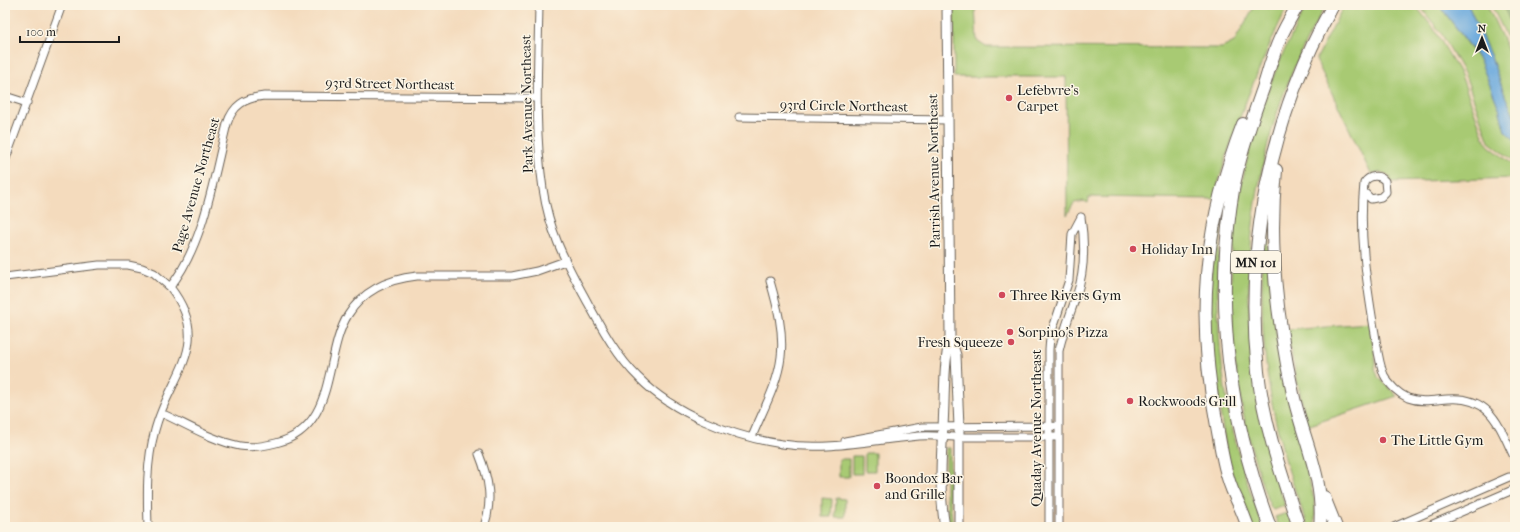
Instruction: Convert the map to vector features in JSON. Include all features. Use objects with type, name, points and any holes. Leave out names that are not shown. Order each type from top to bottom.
[{"type":"highway","name":"MN 101","points":[[1270,527],[1249,466],[1238,420],[1225,331],[1224,285],[1226,240],[1233,189],[1242,151],[1274,53],[1298,5]]},
{"type":"highway","name":"MN 101","points":[[1299,527],[1277,461],[1265,414],[1258,372],[1255,286],[1257,245],[1264,194],[1286,108],[1304,64],[1332,5]]},
{"type":"highway","points":[[1304,64],[1287,121],[1276,170],[1272,208],[1273,262],[1279,321],[1293,395],[1318,480],[1336,527]]},
{"type":"highway","points":[[1242,527],[1218,433],[1210,381],[1205,335],[1207,270],[1213,220],[1227,167],[1256,91],[1269,72]]},
{"type":"highway","points":[[1318,480],[1321,516],[1320,527]]},
{"type":"highway","points":[[1235,497],[1248,527]]},
{"type":"main road","name":"Parrish Avenue Northeast","points":[[944,527],[941,491],[942,436],[946,355],[950,337],[947,5]]},
{"type":"main road","name":"Parrish Avenue Northeast","points":[[950,337],[956,355],[959,427],[959,527]]},
{"type":"street","points":[[5,161],[62,5]]},
{"type":"street","name":"Park Avenue Northeast","points":[[538,5],[537,98],[539,162],[543,190],[553,234],[565,261],[599,322],[626,363],[646,384],[664,399],[688,412],[722,427],[752,437],[781,444],[829,446],[921,436],[1058,437]]},
{"type":"street","points":[[5,96],[27,103]]},
{"type":"street","name":"93rd Street Northeast","points":[[243,102],[264,96],[537,98]]},
{"type":"street","name":"Page Avenue Northeast","points":[[170,287],[183,269],[194,247],[229,119],[234,108],[243,102]]},
{"type":"street","name":"93rd Circle Northeast","points":[[739,118],[948,120]]},
{"type":"street","points":[[1365,193],[1363,250],[1379,354],[1385,376],[1391,385],[1408,398],[1428,401],[1463,398],[1483,406],[1489,410],[1499,424],[1515,459]]},
{"type":"street","name":"Quaday Avenue Northeast","points":[[1049,527],[1048,426],[1050,337],[1069,280],[1072,234],[1081,217],[1083,233],[1082,275],[1059,351],[1059,527]]},
{"type":"street","points":[[161,413],[217,439],[236,445],[264,446],[281,442],[291,437],[314,416],[324,396],[343,325],[356,305],[375,288],[400,278],[417,276],[524,274],[565,261]]},
{"type":"street","points":[[5,277],[99,265],[128,265],[142,268],[154,273],[170,287],[182,305],[188,319],[190,336],[182,369],[155,428],[147,468],[148,527]]},
{"type":"street","points":[[752,437],[778,372],[781,358],[781,330],[770,281]]},
{"type":"street","name":"Park Avenue Northeast","points":[[829,446],[863,436],[904,429],[943,427],[1058,426]]},
{"type":"street","points":[[478,454],[489,487],[489,509],[484,527]]},
{"type":"street","points":[[1394,527],[1509,476],[1515,477]]},
{"type":"street","points":[[1426,527],[1515,489]]},
{"type":"green space","points":[[954,5],[975,5],[977,41],[986,47],[1222,48],[1234,42],[1255,5],[1288,5],[1246,100],[1214,199],[1089,197],[1088,203],[1084,201],[1074,203],[1067,215],[1066,77],[954,77]]},
{"type":"green space","points":[[1307,5],[1326,5],[1296,63],[1274,123],[1259,185],[1251,249],[1249,313],[1254,377],[1266,441],[1284,502],[1284,506],[1273,510],[1263,489],[1254,457],[1238,385],[1232,329],[1231,273],[1236,218],[1246,163],[1261,109],[1282,57]]},
{"type":"green space","points":[[1344,5],[1415,5],[1434,29],[1461,75],[1485,141],[1489,146],[1515,166],[1515,178],[1389,182],[1390,177],[1383,173],[1379,172],[1371,174],[1316,60]]},
{"type":"green space","points":[[1419,5],[1439,5],[1481,63],[1499,108],[1505,131],[1515,140],[1515,162],[1489,142],[1465,75],[1441,33]]},
{"type":"green space","points":[[1468,5],[1487,5],[1506,46],[1515,69],[1515,117],[1506,98],[1491,57]]},
{"type":"green space","points":[[1491,5],[1503,5],[1515,33],[1515,59],[1503,29]]},
{"type":"green space","points":[[1503,5],[1515,5],[1515,33]]},
{"type":"green space","points":[[1223,208],[1219,249],[1218,289],[1222,370],[1238,450],[1249,489],[1264,527],[1250,527],[1233,479],[1226,449],[1208,335],[1211,272]]},
{"type":"green space","points":[[1265,234],[1268,235],[1272,304],[1282,373],[1315,503],[1315,527],[1309,527],[1284,456],[1275,420],[1264,346],[1262,309],[1262,272]]},
{"type":"green space","points":[[1370,323],[1376,363],[1375,368],[1378,377],[1397,396],[1307,426],[1286,329]]},
{"type":"green space","points":[[946,448],[950,448],[950,500],[953,527],[949,527],[946,493]]},
{"type":"green space","points":[[865,453],[875,453],[875,471],[865,471]]},
{"type":"green space","points":[[852,456],[862,456],[862,474],[852,474]]},
{"type":"green space","points":[[839,459],[849,459],[849,477],[839,477]]},
{"type":"green space","points":[[822,498],[832,499],[831,517],[822,517]]},
{"type":"green space","points":[[836,498],[845,499],[845,517],[835,517]]},
{"type":"green space","points":[[1287,513],[1295,527],[1279,527],[1275,517]]},
{"type":"water","points":[[1439,5],[1468,5],[1515,117],[1515,140],[1505,131],[1499,108],[1481,63],[1471,47]]},
{"type":"place","name":"Lefebvre's Carpet","points":[[1009,98]]},
{"type":"place","name":"Holiday Inn","points":[[1133,249]]},
{"type":"place","name":"Three Rivers Gym","points":[[1002,295]]},
{"type":"place","name":"Sorpino's Pizza","points":[[1010,332]]},
{"type":"place","name":"Fresh Squeeze","points":[[1011,342]]},
{"type":"place","name":"Rockwoods Grill","points":[[1130,401]]},
{"type":"place","name":"The Little Gym","points":[[1383,440]]},
{"type":"place","name":"Boondox Bar and Grille","points":[[877,486]]}]
